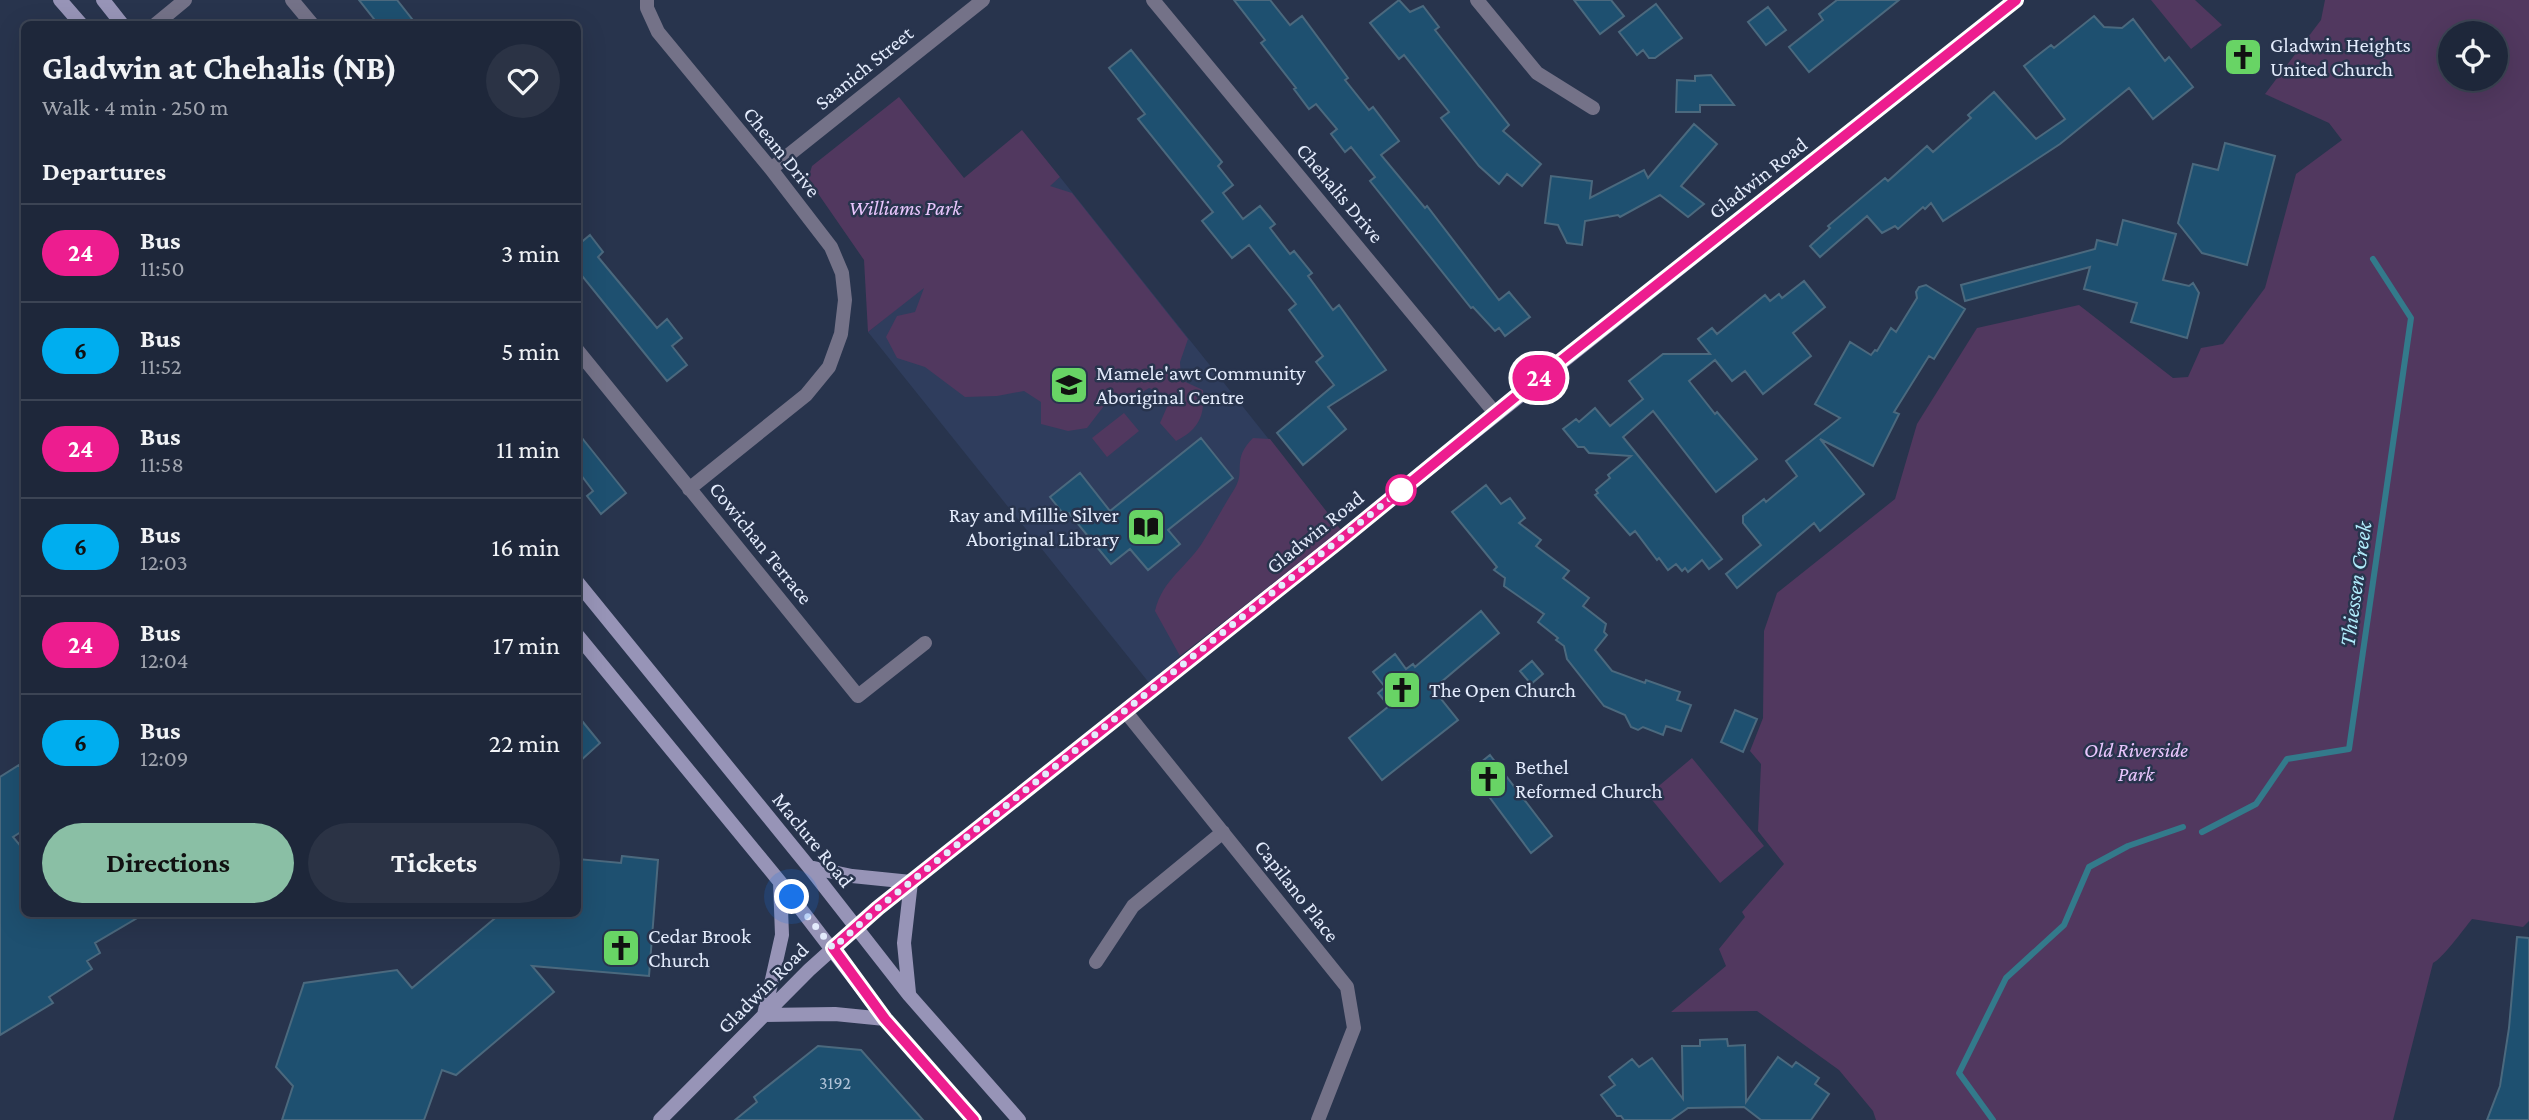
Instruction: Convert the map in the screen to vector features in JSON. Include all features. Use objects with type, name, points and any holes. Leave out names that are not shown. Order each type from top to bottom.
[{"type":"main road","points":[[60,0],[78,21]]},
{"type":"main road","points":[[103,0],[120,21]]},
{"type":"main road","name":"Gladwin Road","points":[[660,1120],[856,927],[1338,542],[1495,413],[2016,0]]},
{"type":"main road","name":"Maclure Road","points":[[581,587],[809,867],[909,995],[1018,1120]]},
{"type":"main road","points":[[581,640],[833,948],[885,1019],[974,1120]]},
{"type":"main road","points":[[809,867],[852,876],[911,882],[904,943],[909,995]]},
{"type":"main road","points":[[780,882],[782,935],[764,1015],[835,1014],[885,1019]]},
{"type":"street","points":[[160,21],[185,0]]},
{"type":"street","points":[[292,0],[310,21]]},
{"type":"street","name":"Cheam Drive","points":[[647,0],[647,8],[658,32],[771,169],[831,247],[842,273],[845,300],[841,334],[829,367],[806,395],[689,489]]},
{"type":"street","name":"Saanich Street","points":[[771,169],[983,0]]},
{"type":"street","name":"Chehalis Drive","points":[[1153,0],[1495,413]]},
{"type":"street","points":[[1477,0],[1537,73],[1592,108]]},
{"type":"street","name":"Cowichan Terrace","points":[[581,355],[858,696],[925,643]]},
{"type":"street","name":"Capilano Place","points":[[1125,711],[1347,987],[1354,1028],[1318,1120]]},
{"type":"street","points":[[1096,962],[1133,906],[1223,832]]},
{"type":"shaded area","name":"Mamele'awt Community Aboriginal Centre","points":[[1060,177],[1341,530],[1180,656],[1150,684],[868,332]]},
{"type":"green space","points":[[2151,0],[2195,0],[2222,25],[2191,49]]},
{"type":"green space","name":"Old Riverside Park","points":[[2325,0],[2529,0],[2529,921],[2523,927],[2472,919],[2433,963],[2393,1120],[1876,1120],[1873,1111],[1839,1070],[1757,1011],[1671,1012],[1726,966],[1719,949],[1745,917],[1742,912],[1784,864],[1758,831],[1761,764],[1750,751],[1763,718],[1764,631],[1777,593],[1895,499],[1917,424],[1977,328],[2079,305],[2173,378],[2188,377],[2201,348],[2223,344],[2265,288],[2296,174],[2342,140],[2329,123],[2265,94],[2321,20]]},
{"type":"green space","name":"Williams Park","points":[[899,97],[964,178],[1022,130],[1060,177],[1050,186],[1072,193],[1188,339],[1180,362],[1181,380],[1203,390],[1203,407],[1199,421],[1190,432],[1176,441],[1160,423],[1167,407],[1166,395],[1149,388],[1131,399],[1110,398],[1087,428],[1068,431],[1041,424],[1041,402],[1024,391],[997,396],[965,397],[925,367],[897,358],[886,337],[897,316],[915,312],[924,288],[868,332],[864,260],[808,179],[812,166]]},
{"type":"green space","points":[[1124,413],[1139,431],[1107,457],[1092,438]]},
{"type":"green space","points":[[1253,438],[1270,439],[1341,530],[1180,656],[1155,611],[1164,590],[1198,549],[1235,488],[1242,453]]},
{"type":"green space","points":[[1692,758],[1764,846],[1720,883],[1648,795]]},
{"type":"building","points":[[359,0],[397,0],[414,21],[376,21]]},
{"type":"building","points":[[1234,0],[1270,0],[1290,25],[1302,16],[1348,78],[1345,80],[1369,110],[1373,107],[1399,141],[1381,155],[1425,208],[1427,206],[1499,300],[1509,292],[1530,317],[1505,336],[1499,328],[1495,331],[1473,307],[1471,308],[1370,181],[1375,177],[1351,147],[1345,152],[1331,134],[1337,129],[1316,104],[1309,109],[1261,43],[1265,40]]},
{"type":"building","points":[[1399,0],[1410,12],[1423,6],[1439,27],[1435,30],[1509,125],[1503,131],[1541,164],[1522,186],[1507,174],[1499,184],[1479,166],[1441,118],[1449,112],[1404,55],[1399,59],[1370,23]]},
{"type":"building","points":[[1574,0],[1611,0],[1624,16],[1600,34]]},
{"type":"building","points":[[1837,0],[1899,0],[1809,72],[1789,47],[1823,20],[1819,14]]},
{"type":"building","points":[[1656,4],[1682,38],[1655,58],[1649,58],[1643,50],[1637,55],[1619,32]]},
{"type":"building","points":[[1768,7],[1786,30],[1766,45],[1748,22]]},
{"type":"building","points":[[2094,16],[2104,27],[2122,28],[2133,19],[2165,61],[2169,57],[2193,87],[2153,119],[2129,88],[2060,144],[1943,221],[1931,203],[1898,229],[1895,226],[1882,233],[1867,216],[1820,257],[1810,246],[1830,228],[1828,226],[1885,178],[1888,181],[1927,146],[1933,152],[1971,118],[1968,115],[1994,92],[2036,139],[2065,119],[2024,66],[2051,45],[2054,48]]},
{"type":"building","points":[[1131,50],[1222,162],[1218,166],[1233,185],[1223,193],[1243,219],[1260,206],[1275,224],[1270,228],[1290,254],[1294,251],[1312,273],[1308,276],[1333,310],[1339,305],[1386,370],[1328,407],[1346,429],[1303,465],[1277,433],[1334,385],[1316,362],[1323,356],[1289,310],[1296,304],[1249,245],[1232,258],[1202,221],[1213,212],[1138,119],[1145,114],[1109,68]]},
{"type":"building","points":[[1711,75],[1734,105],[1700,105],[1700,112],[1676,112],[1677,80],[1695,81],[1695,76]]},
{"type":"building","points":[[1694,124],[1717,144],[1681,186],[1704,204],[1688,217],[1660,195],[1620,217],[1618,215],[1585,221],[1582,245],[1567,243],[1558,225],[1545,223],[1551,176],[1592,181],[1590,198],[1644,170],[1648,178]]},
{"type":"building","points":[[2225,143],[2275,156],[2247,265],[2202,253],[2178,223],[2193,164],[2218,170]]},
{"type":"building","points":[[2123,220],[2176,234],[2163,280],[2189,286],[2193,283],[2199,293],[2187,338],[2131,322],[2137,303],[2084,289],[2090,267],[1965,301],[1961,285],[2095,249],[2097,240],[2117,245]]},
{"type":"building","points":[[590,235],[603,252],[598,257],[657,328],[667,319],[682,338],[672,346],[687,365],[667,381],[581,275],[581,242]]},
{"type":"building","points":[[1804,281],[1825,307],[1793,333],[1811,356],[1763,394],[1745,371],[1732,381],[1715,360],[1689,381],[1757,459],[1716,492],[1653,411],[1623,437],[1722,559],[1709,569],[1702,560],[1688,572],[1685,568],[1682,571],[1676,564],[1668,570],[1635,531],[1630,535],[1595,495],[1598,493],[1596,490],[1610,478],[1608,475],[1631,456],[1589,453],[1584,447],[1578,447],[1563,429],[1576,419],[1579,422],[1595,408],[1610,426],[1643,399],[1629,381],[1663,354],[1710,354],[1698,339],[1712,328],[1717,334],[1765,295],[1770,301],[1779,294],[1782,298]]},
{"type":"building","points":[[1926,285],[1965,309],[1934,359],[1929,356],[1894,412],[1899,414],[1873,466],[1820,439],[1864,494],[1820,531],[1814,523],[1737,588],[1726,574],[1761,545],[1743,523],[1743,516],[1764,499],[1766,502],[1797,476],[1786,461],[1840,418],[1815,404],[1850,342],[1871,355],[1877,351],[1891,328],[1896,332],[1917,298],[1919,287]]},
{"type":"building","points":[[581,437],[626,493],[601,514],[587,496],[593,491],[581,475]]},
{"type":"building","points":[[1201,438],[1233,478],[1168,530],[1180,544],[1148,570],[1130,549],[1111,564],[1069,513],[1065,516],[1050,497],[1080,473],[1110,511]]},
{"type":"building","points":[[1486,485],[1501,504],[1510,498],[1525,518],[1519,523],[1541,540],[1536,546],[1569,571],[1563,578],[1589,598],[1583,606],[1606,624],[1604,632],[1607,635],[1595,650],[1612,671],[1680,692],[1677,700],[1691,705],[1681,731],[1666,726],[1663,735],[1643,727],[1638,730],[1631,727],[1625,715],[1604,706],[1567,659],[1564,646],[1556,640],[1558,638],[1538,622],[1544,614],[1504,586],[1505,578],[1494,570],[1497,567],[1452,512]]},
{"type":"building","points":[[1481,611],[1499,633],[1433,689],[1458,720],[1382,780],[1349,738],[1389,706],[1378,693],[1385,687],[1373,672],[1395,654],[1406,669],[1413,664],[1415,667]]},
{"type":"building","points":[[1532,661],[1543,674],[1531,684],[1520,671]]},
{"type":"building","points":[[1735,710],[1757,719],[1743,752],[1721,742]]},
{"type":"building","points":[[581,720],[600,743],[581,760]]},
{"type":"building","points":[[1490,755],[1552,836],[1531,853],[1470,771]]},
{"type":"building","points":[[19,765],[21,769],[21,832],[13,837],[21,846],[21,917],[139,917],[95,943],[100,953],[87,961],[92,969],[49,997],[53,1003],[0,1035],[0,777]]},
{"type":"building","points":[[622,856],[658,860],[649,976],[532,966],[554,992],[456,1075],[442,1070],[424,1120],[282,1120],[293,1086],[276,1067],[304,983],[397,970],[412,988],[496,917],[581,917],[581,859],[621,863]]},
{"type":"building","points":[[2517,937],[2529,938],[2529,1120],[2487,1120],[2500,1086],[2509,1028]]},
{"type":"building","points":[[1727,1039],[1728,1046],[1745,1045],[1746,1102],[1778,1057],[1792,1067],[1796,1062],[1819,1078],[1815,1084],[1829,1094],[1811,1120],[1761,1120],[1744,1107],[1688,1108],[1671,1120],[1624,1120],[1617,1116],[1601,1095],[1615,1085],[1609,1077],[1632,1059],[1639,1067],[1652,1058],[1683,1099],[1682,1046],[1700,1046],[1700,1040]]},
{"type":"building","points":[[818,1046],[861,1050],[923,1120],[735,1120],[757,1102],[754,1097]]},
{"type":"waterway","name":"Thiessen Creek","points":[[2202,832],[2256,804],[2287,759],[2349,749],[2411,318],[2373,259]]},
{"type":"waterway","name":"Thiessen Creek","points":[[1993,1120],[1959,1073],[2006,978],[2064,925],[2089,867],[2128,846],[2183,827]]},
{"type":"bus line","name":"24","points":[[974,1120],[885,1019],[833,948],[878,908],[1338,542],[1514,398],[2016,0]]},
{"type":"place","name":"Gladwin Heights United Church","points":[[2243,57]]},
{"type":"place","name":"Mamele'awt Community Aboriginal Centre","points":[[1069,385]]},
{"type":"place","name":"Ray and Millie Silver Aboriginal Library","points":[[1146,527]]},
{"type":"place","name":"The Open Church","points":[[1402,690]]},
{"type":"place","name":"Bethel Reformed Church","points":[[1488,779]]},
{"type":"place","name":"Cedar Brook Church","points":[[621,948]]},
{"type":"route","points":[[792,897],[833,948],[878,908],[1401,490]]}]
